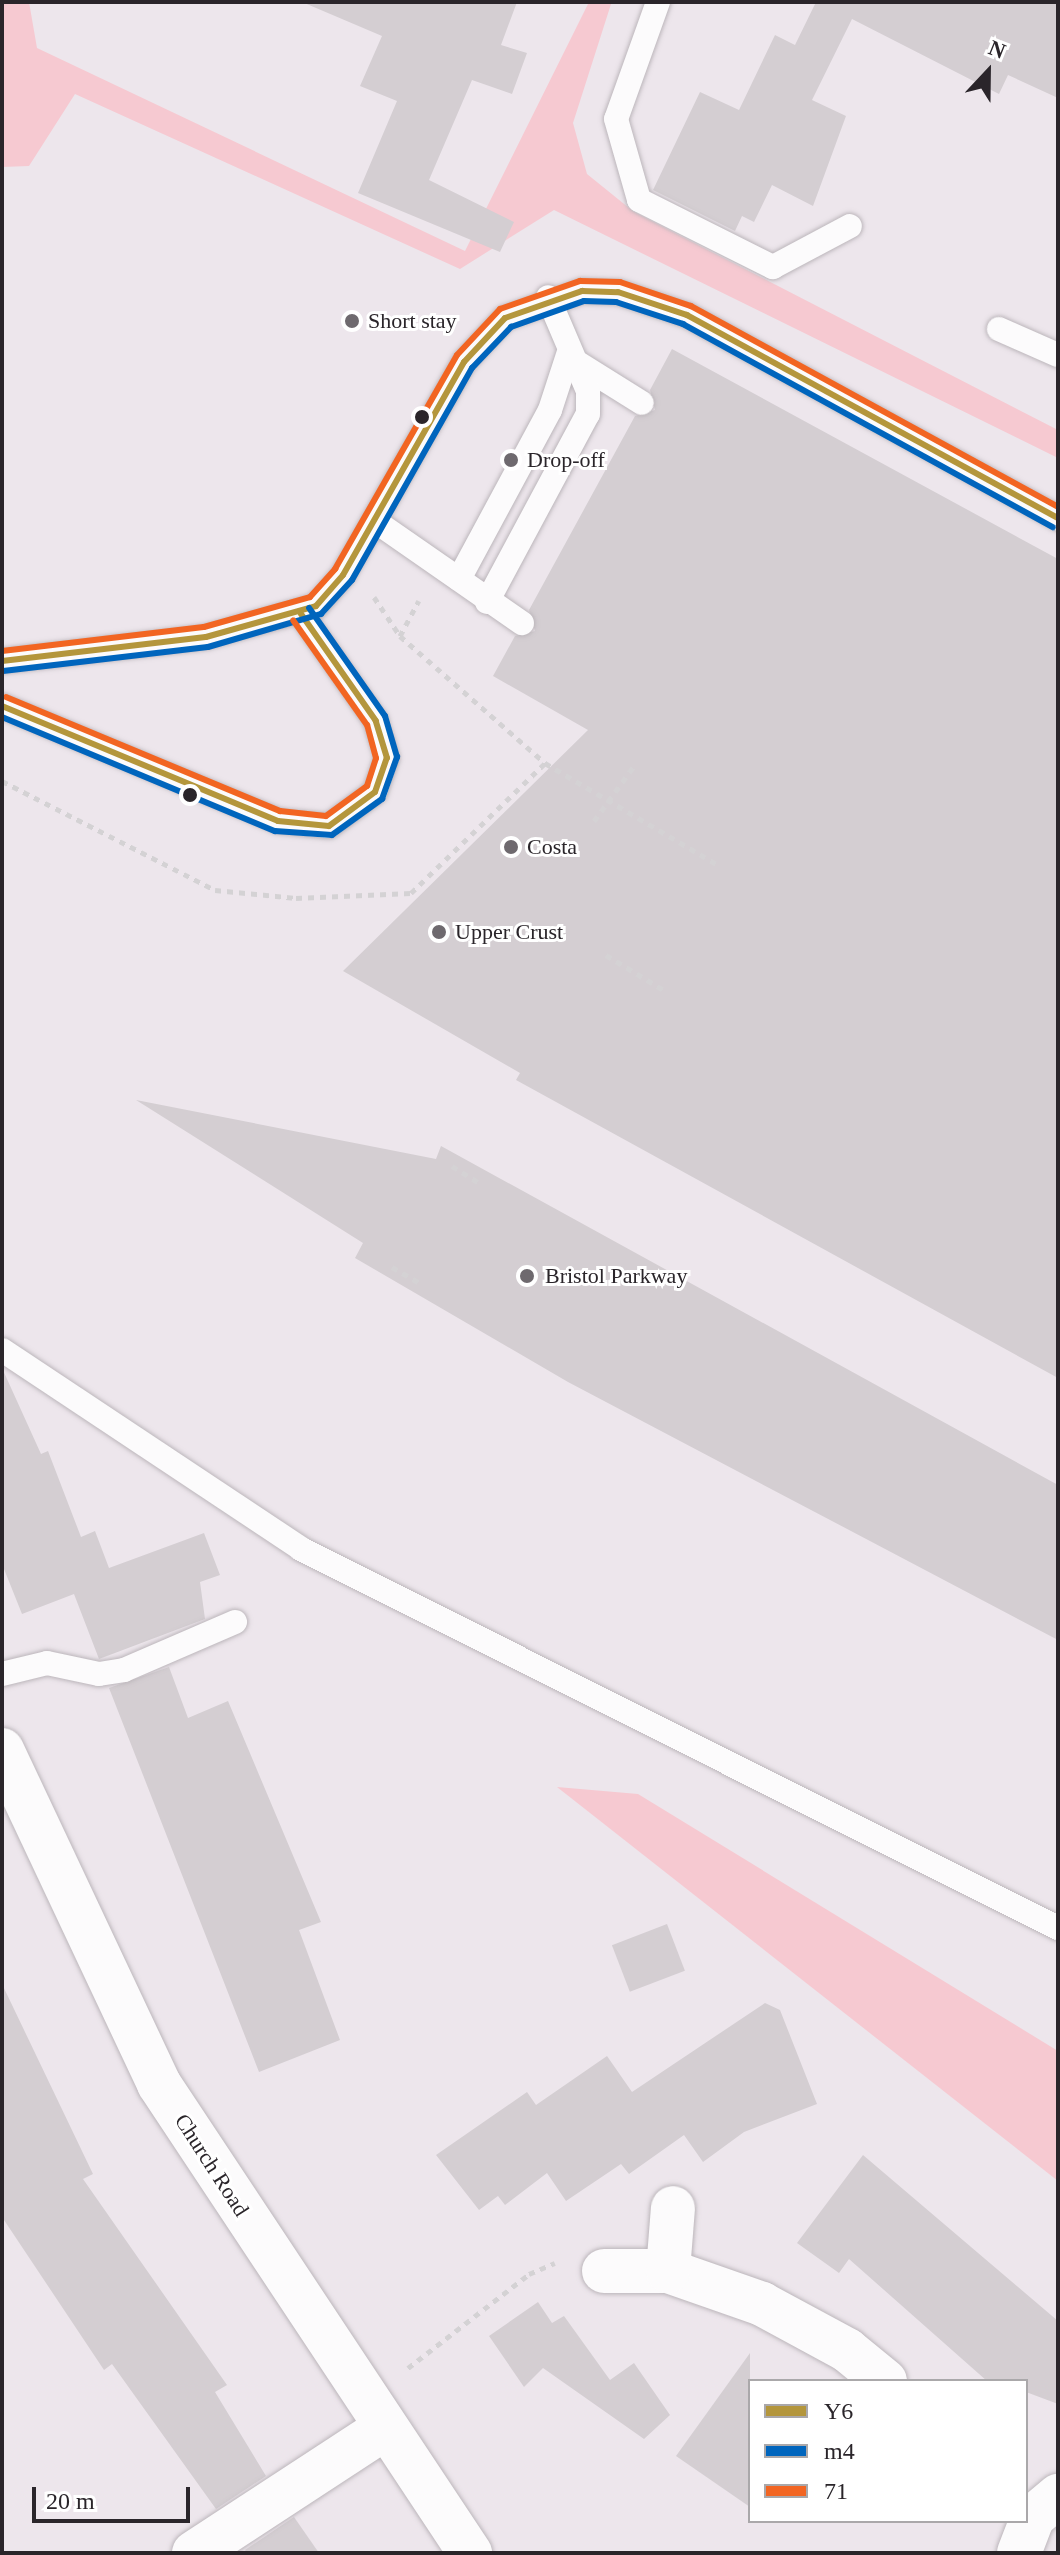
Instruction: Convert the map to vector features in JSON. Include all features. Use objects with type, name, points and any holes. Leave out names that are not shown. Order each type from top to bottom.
[{"type":"street","name":"Church Road","points":[[2,1750],[159,2084],[470,2553]]},
{"type":"street","points":[[668,2271],[673,2208]]},
{"type":"street","points":[[604,2271],[668,2271],[762,2304],[847,2350],[883,2379]]},
{"type":"street","points":[[194,2553],[376,2415]]},
{"type":"lane","points":[[658,2],[616,119],[639,200],[773,267],[850,226]]},
{"type":"lane","points":[[2,661],[206,637],[301,614],[343,575],[464,362],[505,318],[548,297],[618,292],[676,310],[1058,518]]},
{"type":"lane","points":[[487,602],[588,414],[588,391],[548,297]]},
{"type":"lane","points":[[999,329],[1058,355]]},
{"type":"lane","points":[[569,352],[642,403]]},
{"type":"lane","points":[[459,579],[550,410],[569,352]]},
{"type":"lane","points":[[375,521],[487,602],[522,623]]},
{"type":"lane","points":[[2,706],[278,821],[329,826],[369,800],[387,758],[376,721],[301,614]]},
{"type":"lane","points":[[2,1350],[301,1549],[1058,1928]]},
{"type":"lane","points":[[2,1674],[47,1663],[99,1674],[124,1670],[235,1622]]},
{"type":"path","points":[[343,575],[371,592],[400,636],[545,763]]},
{"type":"path","points":[[594,821],[634,766]]},
{"type":"path","points":[[606,804],[720,866]]},
{"type":"path","points":[[606,955],[667,992]]},
{"type":"path","points":[[452,1166],[478,1182]]},
{"type":"path","points":[[392,1267],[420,1283]]},
{"type":"path","points":[[376,2415],[529,2274],[599,2252],[604,2271]]},
{"type":"shaded area","points":[[2,2],[29,2],[37,48],[465,251],[589,2],[611,4],[573,123],[587,174],[634,212],[1058,430],[1058,458],[554,210],[460,269],[75,94],[29,166],[2,167]]},
{"type":"shaded area","points":[[557,1787],[638,1794],[1058,2051],[1058,2181]]},
{"type":"building","points":[[302,2],[517,2],[501,45],[527,53],[512,94],[472,80],[429,180],[514,222],[500,252],[358,193],[397,101],[360,86],[382,36]]},
{"type":"building","points":[[816,2],[1058,2],[1058,98],[1008,75],[999,94],[852,19],[812,100],[846,116],[813,206],[772,185],[754,222],[742,216],[735,231],[653,190],[700,92],[739,110],[775,35],[795,45]]},
{"type":"building","points":[[672,349],[1058,559],[1058,1378],[516,1080],[520,1073],[343,971],[588,730],[493,676],[515,636],[535,631],[529,610],[635,416],[655,410],[650,390]]},
{"type":"building","points":[[136,1100],[436,1159],[441,1146],[1058,1485],[1058,1640],[568,1382],[355,1258],[363,1243]]},
{"type":"building","points":[[2,1368],[41,1454],[48,1451],[81,1537],[95,1531],[109,1568],[204,1533],[220,1575],[200,1582],[205,1619],[99,1659],[74,1594],[22,1614],[2,1564]]},
{"type":"building","points":[[169,1667],[188,1718],[228,1701],[321,1922],[299,1930],[340,2040],[259,2072],[109,1688]]},
{"type":"building","points":[[667,1924],[685,1971],[630,1992],[612,1945]]},
{"type":"building","points":[[2,1984],[93,2174],[83,2179],[227,2385],[215,2392],[266,2476],[216,2509],[112,2364],[104,2370],[2,2217]]},
{"type":"building","points":[[765,2003],[780,2010],[817,2104],[744,2132],[703,2162],[684,2135],[629,2174],[621,2164],[566,2201],[547,2173],[505,2205],[498,2196],[479,2210],[436,2155],[527,2092],[536,2105],[607,2056],[632,2092]]},
{"type":"building","points":[[863,2155],[1058,2321],[1058,2404],[1028,2393],[1028,2379],[985,2379],[849,2259],[839,2273],[797,2243]]},
{"type":"building","points":[[538,2302],[552,2323],[564,2316],[610,2380],[634,2363],[670,2415],[644,2439],[543,2368],[524,2387],[489,2336]]},
{"type":"building","points":[[750,2353],[748,2506],[676,2456]]},
{"type":"building","points":[[294,2517],[319,2553],[247,2553],[245,2550]]},
{"type":"transit line","name":"71","points":[[2,651],[204,627],[310,597],[335,569],[457,355],[500,309],[580,281],[620,282],[691,306],[1058,507]]},
{"type":"transit line","name":"Y6","points":[[2,661],[206,637],[316,606],[343,575],[464,362],[505,318],[582,291],[618,292],[687,315],[1058,518]]},
{"type":"transit line","name":"m4","points":[[3,671],[208,647],[321,614],[352,580],[472,368],[511,327],[584,301],[616,302],[683,324],[1053,527]]},
{"type":"transit line","name":"m4","points":[[2,717],[275,831],[332,835],[382,799],[397,757],[385,716],[309,608]]},
{"type":"transit line","name":"Y6","points":[[2,706],[278,821],[329,826],[375,792],[387,758],[376,721],[301,614]]},
{"type":"transit line","name":"71","points":[[6,697],[280,811],[326,816],[367,786],[376,758],[367,725],[293,620]]},
{"type":"place","name":"Short stay","points":[[352,321]]},
{"type":"place","name":"Drop-off","points":[[511,460]]},
{"type":"place","name":"Costa","points":[[511,847]]},
{"type":"place","name":"Upper Crust","points":[[439,932]]},
{"type":"place","name":"Bristol Parkway","points":[[527,1276]]}]
